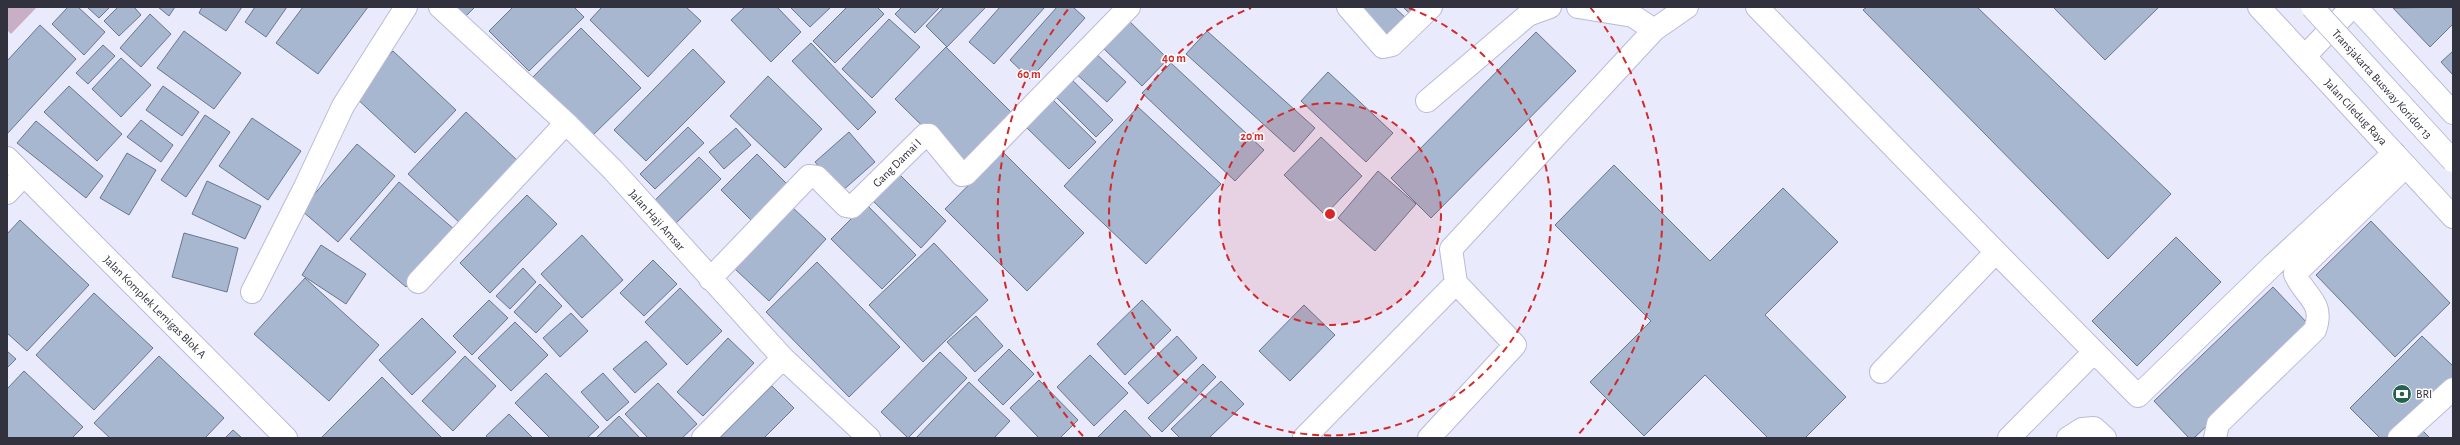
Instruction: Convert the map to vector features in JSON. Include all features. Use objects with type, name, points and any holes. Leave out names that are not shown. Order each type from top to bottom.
[{"type":"street","points":[[252,292],[305,187],[343,106],[406,7]]},
{"type":"street","name":"Jalan Haji Amsar","points":[[440,7],[566,123],[613,170],[783,358],[870,438]]},
{"type":"street","name":"Gang Damai I","points":[[710,279],[809,176],[817,177],[846,206],[852,207],[925,135],[929,135],[962,175],[966,174],[1129,7]]},
{"type":"street","points":[[1348,7],[1383,47],[1392,45],[1431,7]]},
{"type":"street","points":[[1427,101],[1528,15],[1550,7]]},
{"type":"street","points":[[1578,7],[1633,16],[1654,30]]},
{"type":"street","points":[[1429,438],[1515,345],[1456,283],[1451,249],[1654,30],[1687,7]]},
{"type":"street","points":[[1757,7],[2138,396],[2267,271],[2400,160]]},
{"type":"street","name":"Jalan Ciledug Raya","points":[[2259,7],[2453,217]]},
{"type":"street","name":"Transjakarta Busway Koridor 13","points":[[2312,7],[2453,161]]},
{"type":"street","points":[[2305,56],[2352,7]]},
{"type":"street","points":[[2356,7],[2453,113]]},
{"type":"street","points":[[418,282],[566,123]]},
{"type":"street","name":"Jalan Komplek Lemigas Blok A","points":[[7,158],[23,176],[286,438]]},
{"type":"street","points":[[2215,438],[2218,424],[2315,330],[2319,319],[2318,309],[2295,274],[2400,160]]},
{"type":"street","points":[[7,193],[23,176]]},
{"type":"street","points":[[1881,372],[1996,252]]},
{"type":"street","points":[[1304,438],[1456,283]]},
{"type":"street","points":[[2009,438],[2094,352]]},
{"type":"street","points":[[703,438],[783,358]]},
{"type":"street","points":[[2399,438],[2453,389]]},
{"type":"street","points":[[2068,438],[2082,429],[2094,428],[2105,438]]},
{"type":"shaded area","points":[[7,7],[37,7],[11,34],[7,30]]},
{"type":"building","points":[[68,7],[78,7],[105,32],[84,55],[52,24]]},
{"type":"building","points":[[87,7],[110,7],[99,18]]},
{"type":"building","points":[[118,7],[134,7],[141,15],[119,36],[104,21]]},
{"type":"building","points":[[158,7],[175,7],[169,16]]},
{"type":"building","points":[[202,7],[242,7],[226,31],[199,13]]},
{"type":"building","points":[[255,7],[287,7],[266,37],[245,22]]},
{"type":"building","points":[[303,7],[368,7],[318,74],[276,43]]},
{"type":"building","points":[[455,7],[475,7],[465,17]]},
{"type":"building","points":[[513,7],[574,7],[584,17],[529,71],[489,31]]},
{"type":"building","points":[[602,7],[686,7],[701,21],[648,77],[590,20]]},
{"type":"building","points":[[745,7],[777,7],[801,32],[771,62],[731,20]]},
{"type":"building","points":[[790,7],[831,7],[810,27]]},
{"type":"building","points":[[847,7],[877,7],[884,14],[835,63],[813,41]]},
{"type":"building","points":[[902,7],[940,7],[915,33],[895,14]]},
{"type":"building","points":[[944,7],[986,7],[947,47],[926,26]]},
{"type":"building","points":[[1000,7],[1045,7],[994,64],[969,42]]},
{"type":"building","points":[[1057,7],[1073,7],[1085,18],[1030,79],[1010,60]]},
{"type":"building","points":[[1352,7],[1394,7],[1407,19],[1387,40]]},
{"type":"building","points":[[1403,7],[1418,7],[1411,15]]},
{"type":"building","points":[[1867,7],[1977,7],[2171,194],[2108,259],[1863,10]]},
{"type":"building","points":[[2053,7],[2159,7],[2105,60]]},
{"type":"building","points":[[2453,7],[2453,24],[2430,47],[2393,8]]},
{"type":"building","points":[[150,14],[171,34],[141,67],[120,48]]},
{"type":"building","points":[[1125,17],[1168,59],[1142,86],[1099,44]]},
{"type":"building","points":[[889,19],[920,47],[872,98],[842,69]]},
{"type":"building","points":[[40,25],[76,59],[7,134],[7,61]]},
{"type":"building","points":[[581,28],[641,88],[591,137],[532,78]]},
{"type":"building","points":[[184,31],[241,73],[214,109],[157,68]]},
{"type":"building","points":[[1207,31],[1315,128],[1294,152],[1186,54]]},
{"type":"building","points":[[1536,32],[1576,71],[1431,218],[1391,178]]},
{"type":"building","points":[[811,43],[876,112],[858,130],[792,61]]},
{"type":"building","points":[[103,45],[115,56],[88,84],[76,73]]},
{"type":"building","points":[[946,47],[1013,114],[963,166],[895,99]]},
{"type":"building","points":[[693,49],[725,82],[646,161],[614,130]]},
{"type":"building","points":[[1092,50],[1126,82],[1107,102],[1072,70]]},
{"type":"building","points":[[393,51],[456,110],[415,153],[352,94]]},
{"type":"building","points":[[2453,51],[2453,75],[2441,62]]},
{"type":"building","points":[[121,58],[151,85],[121,117],[92,89]]},
{"type":"building","points":[[1171,63],[1264,150],[1235,181],[1142,93]]},
{"type":"building","points":[[1328,72],[1393,133],[1366,162],[1301,101]]},
{"type":"building","points":[[768,76],[822,129],[785,168],[730,116]]},
{"type":"building","points":[[1068,76],[1113,120],[1096,137],[1052,93]]},
{"type":"building","points":[[69,86],[122,134],[97,161],[44,112]]},
{"type":"building","points":[[163,86],[199,112],[182,136],[146,110]]},
{"type":"building","points":[[1053,100],[1096,142],[1069,169],[1026,127]]},
{"type":"building","points":[[1138,107],[1221,184],[1146,264],[1064,186]]},
{"type":"building","points":[[466,112],[520,163],[462,225],[408,174]]},
{"type":"building","points":[[205,115],[230,132],[186,197],[161,180]]},
{"type":"building","points":[[252,118],[301,151],[268,200],[219,166]]},
{"type":"building","points":[[141,120],[173,145],[161,162],[127,137]]},
{"type":"building","points":[[36,121],[103,176],[86,198],[17,143]]},
{"type":"building","points":[[688,127],[704,143],[655,189],[640,174]]},
{"type":"building","points":[[736,128],[751,145],[724,169],[709,152]]},
{"type":"building","points":[[849,132],[875,162],[841,192],[815,162]]},
{"type":"building","points":[[1321,137],[1362,176],[1325,215],[1284,175]]},
{"type":"building","points":[[357,144],[395,176],[338,242],[301,210]]},
{"type":"building","points":[[1002,151],[1084,233],[1027,291],[945,209]]},
{"type":"building","points":[[127,153],[156,170],[129,215],[100,198]]},
{"type":"building","points":[[757,154],[787,184],[751,220],[721,190]]},
{"type":"building","points":[[699,157],[721,179],[670,229],[648,207]]},
{"type":"building","points":[[1614,165],[1710,261],[1783,188],[1838,242],[1765,315],[1846,397],[1805,438],[1768,438],[1705,375],[1644,436],[1590,382],[1651,321],[1555,225]]},
{"type":"building","points":[[896,171],[946,221],[921,248],[870,198]]},
{"type":"building","points":[[1378,171],[1416,204],[1375,251],[1338,218]]},
{"type":"building","points":[[207,181],[261,206],[245,239],[192,214]]},
{"type":"building","points":[[399,182],[455,230],[406,287],[350,239]]},
{"type":"building","points":[[527,195],[557,224],[490,293],[460,263]]},
{"type":"building","points":[[866,204],[916,255],[882,289],[831,239]]},
{"type":"building","points":[[792,207],[826,239],[769,301],[735,269]]},
{"type":"building","points":[[20,220],[89,285],[27,351],[7,333],[7,234]]},
{"type":"building","points":[[2371,221],[2450,303],[2395,357],[2316,275]]},
{"type":"building","points":[[184,233],[238,248],[227,292],[172,277]]},
{"type":"building","points":[[582,235],[623,280],[582,318],[541,274]]},
{"type":"building","points":[[2176,237],[2221,282],[2137,366],[2092,321]]},
{"type":"building","points":[[934,243],[988,300],[923,362],[869,305]]},
{"type":"building","points":[[321,245],[366,274],[346,304],[302,275]]},
{"type":"building","points":[[653,260],[677,284],[644,316],[620,293]]},
{"type":"building","points":[[817,262],[900,347],[849,397],[766,312]]},
{"type":"building","points":[[523,268],[536,282],[510,309],[496,296]]},
{"type":"building","points":[[305,278],[379,345],[329,401],[254,334]]},
{"type":"building","points":[[540,284],[562,306],[536,333],[514,312]]},
{"type":"building","points":[[2273,287],[2311,327],[2194,438],[2189,438],[2154,401]]},
{"type":"building","points":[[680,288],[722,331],[687,365],[645,322]]},
{"type":"building","points":[[94,293],[153,348],[94,410],[36,355]]},
{"type":"building","points":[[489,300],[508,318],[472,355],[453,336]]},
{"type":"building","points":[[1142,300],[1171,330],[1125,375],[1097,344]]},
{"type":"building","points":[[1304,305],[1335,335],[1290,381],[1259,351]]},
{"type":"building","points":[[571,313],[588,331],[560,357],[543,338]]},
{"type":"building","points":[[976,316],[1003,346],[975,372],[947,342]]},
{"type":"building","points":[[422,318],[456,352],[412,395],[379,360]]},
{"type":"building","points":[[515,322],[548,355],[511,391],[478,358]]},
{"type":"building","points":[[1177,336],[1197,358],[1148,404],[1128,383]]},
{"type":"building","name":"BRI","points":[[2422,336],[2453,366],[2453,380],[2395,438],[2380,438],[2350,408]]},
{"type":"building","points":[[728,338],[754,363],[703,416],[677,392]]},
{"type":"building","points":[[646,341],[667,364],[635,393],[613,369]]},
{"type":"building","points":[[1009,349],[1034,374],[1003,405],[978,380]]},
{"type":"building","points":[[7,351],[16,359],[7,368]]},
{"type":"building","points":[[940,352],[967,378],[908,438],[881,412]]},
{"type":"building","points":[[1090,355],[1128,393],[1094,426],[1057,387]]},
{"type":"building","points":[[159,356],[224,418],[205,438],[110,438],[94,423]]},
{"type":"building","points":[[465,356],[496,386],[453,431],[422,401]]},
{"type":"building","points":[[1203,364],[1216,377],[1162,432],[1148,418]]},
{"type":"building","points":[[24,371],[83,427],[72,438],[7,438],[7,389]]},
{"type":"building","points":[[546,373],[599,427],[587,438],[550,438],[515,403]]},
{"type":"building","points":[[603,373],[629,402],[607,421],[581,392]]},
{"type":"building","points":[[382,377],[442,438],[321,438]]},
{"type":"building","points":[[1039,380],[1078,420],[1060,438],[1039,438],[1010,408]]},
{"type":"building","points":[[1221,381],[1244,404],[1209,438],[1180,438],[1171,429]]},
{"type":"building","points":[[969,382],[1010,421],[994,438],[916,438]]},
{"type":"building","points":[[658,383],[697,424],[682,438],[648,438],[625,414]]},
{"type":"building","points":[[772,386],[794,408],[764,438],[720,438]]},
{"type":"building","points":[[1125,410],[1152,438],[1097,438]]},
{"type":"building","points":[[509,414],[533,438],[488,438],[486,436]]},
{"type":"building","points":[[619,416],[640,438],[596,438]]},
{"type":"building","points":[[2418,426],[2430,438],[2407,438]]},
{"type":"building","points":[[233,430],[242,438],[225,438]]},
{"type":"place","name":"BRI","points":[[2402,394]]}]
